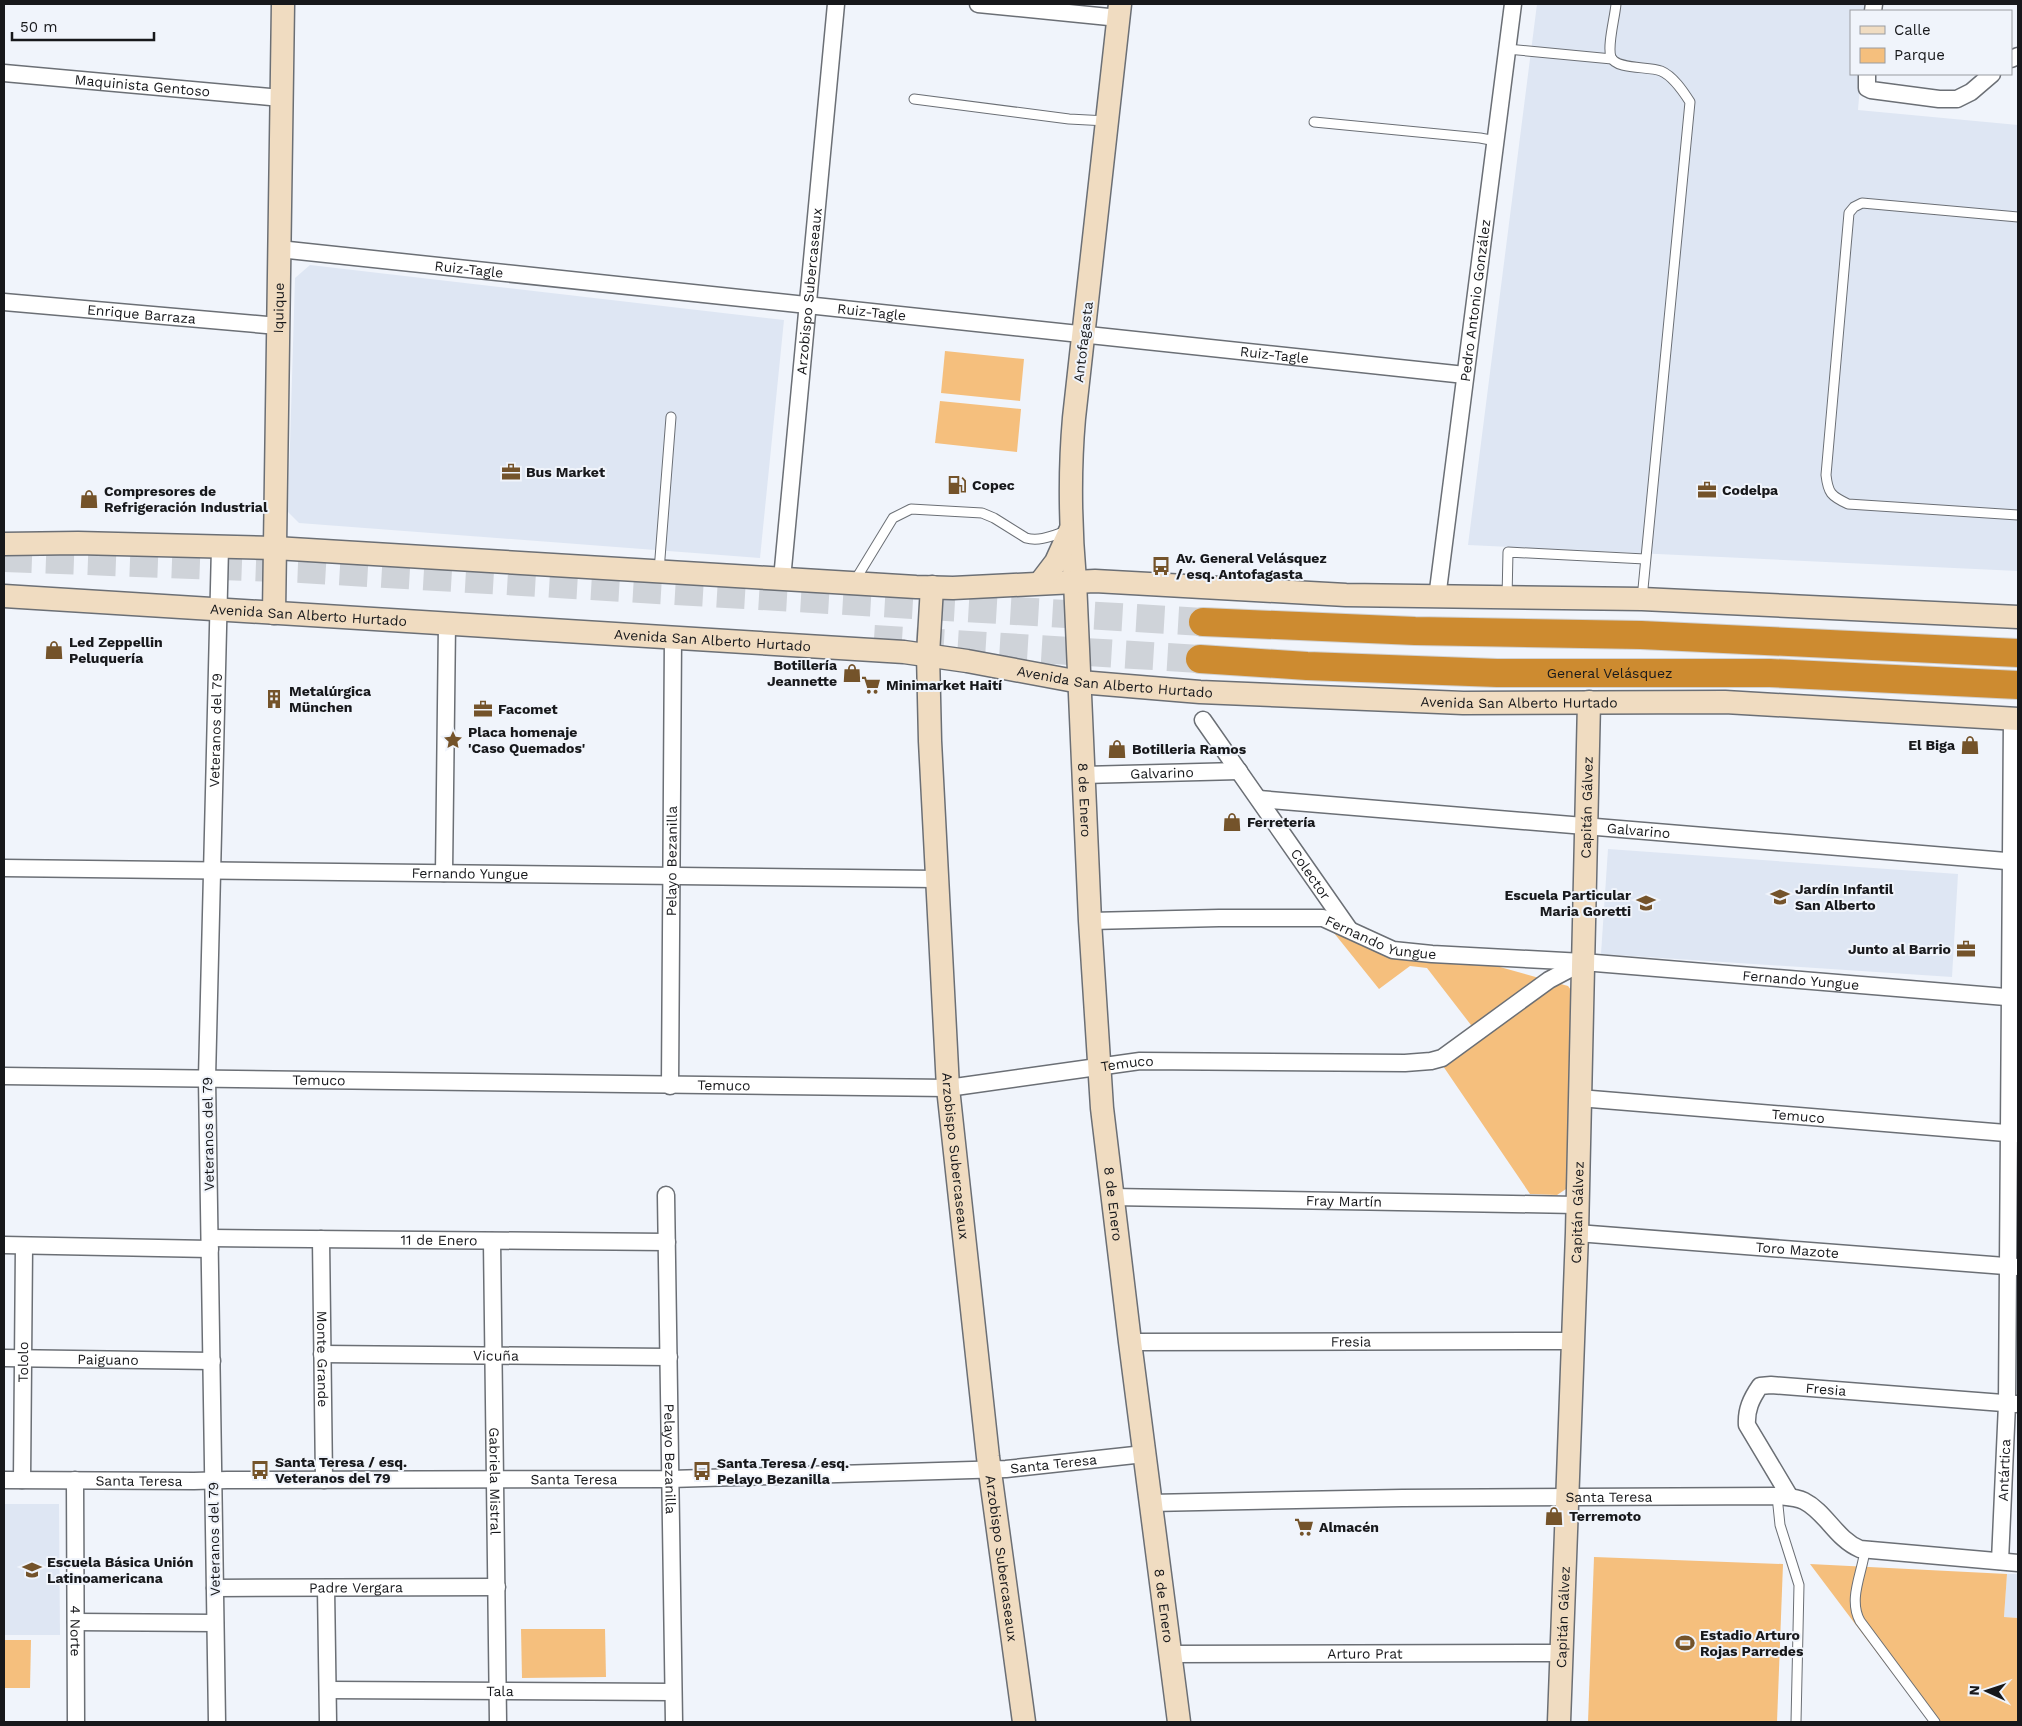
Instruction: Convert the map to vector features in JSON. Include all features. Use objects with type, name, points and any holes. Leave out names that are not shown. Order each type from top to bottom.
[{"type":"highway","points":[[1203,622],[1414,631],[1641,635],[2018,653]]},
{"type":"highway","name":"General Velásquez","points":[[1200,660],[1497,673],[1770,673],[2018,685]]},
{"type":"main road","name":"Iquique","points":[[274,613],[283,4]]},
{"type":"main road","name":"Antofagasta","points":[[1080,682],[1075,581],[1070,530],[1072,449],[1119,11]]},
{"type":"main road","points":[[1040,583],[1056,562],[1070,530]]},
{"type":"main road","points":[[4,544],[78,542],[275,548],[932,587],[1075,581],[1277,592],[1437,598],[1642,599],[2018,618]]},
{"type":"main road","name":"Arzobispo Subercaseaux","points":[[932,587],[928,654],[936,879],[948,1088],[989,1470],[1024,1722]]},
{"type":"main road","name":"Avenida San Alberto Hurtado","points":[[4,596],[928,654],[1080,682],[1200,692],[1396,701],[1725,702],[2015,719]]},
{"type":"main road","name":"8 de Enero","points":[[1080,682],[1090,921],[1099,1067],[1112,1197],[1179,1722]]},
{"type":"main road","name":"Capitán Gálvez","points":[[1559,1722],[1577,1233],[1576,1205],[1589,702]]},
{"type":"street","name":"Arzobispo Subercaseaux","points":[[782,579],[836,4]]},
{"type":"street","points":[[978,4],[1119,11]]},
{"type":"street","name":"Pedro Antonio González","points":[[1437,598],[1513,4]]},
{"type":"street","name":"Maquinista Gentoso","points":[[4,73],[281,98]]},
{"type":"street","points":[[1867,79],[1868,88],[1872,90],[1948,100],[1964,96],[1991,75]]},
{"type":"street","name":"Ruiz-Tagle","points":[[279,249],[1465,375]]},
{"type":"street","name":"Enrique Barraza","points":[[4,302],[278,326]]},
{"type":"street","name":"Veteranos del 79","points":[[217,1722],[207,1078],[220,547]]},
{"type":"street","points":[[444,873],[447,623]]},
{"type":"street","name":"Pelayo Bezanilla","points":[[670,1086],[673,637]]},
{"type":"street","name":"Antártica","points":[[2000,1562],[2013,1404],[2015,719]]},
{"type":"street","name":"Colector","points":[[1203,720],[1349,929]]},
{"type":"street","name":"Galvarino","points":[[1083,774],[1239,771]]},
{"type":"street","name":"Galvarino","points":[[1258,799],[2014,861]]},
{"type":"street","name":"Fernando Yungue","points":[[4,868],[936,879]]},
{"type":"street","name":"Fernando Yungue","points":[[1090,921],[1323,918],[1393,950],[1432,954],[1583,962],[2014,997]]},
{"type":"street","name":"Temuco","points":[[4,1076],[670,1086],[948,1088],[1140,1061],[1405,1063],[1442,1058],[1548,980],[1583,962]]},
{"type":"street","name":"Temuco","points":[[1579,1098],[2014,1133]]},
{"type":"street","name":"Pelayo Bezanilla","points":[[666,1195],[674,1722]]},
{"type":"street","name":"Fray Martín","points":[[1112,1197],[1576,1205]]},
{"type":"street","name":"Toro Mazote","points":[[1577,1233],[2013,1267]]},
{"type":"street","name":"11 de Enero","points":[[4,1246],[210,1243],[321,1239],[667,1242]]},
{"type":"street","name":"Monte Grande","points":[[321,1239],[324,1480]]},
{"type":"street","name":"Gabriela Mistral","points":[[492,1240],[498,1722]]},
{"type":"street","name":"Tololo","points":[[22,1480],[24,1246]]},
{"type":"street","name":"Fresia","points":[[1130,1342],[1572,1341]]},
{"type":"street","name":"Vicuña","points":[[322,1354],[669,1357]]},
{"type":"street","name":"Paiguano","points":[[4,1358],[212,1362]]},
{"type":"street","name":"Fresia","points":[[1783,1497],[1747,1425],[1746,1414],[1760,1386],[1770,1384],[2013,1404]]},
{"type":"street","name":"Santa Teresa","points":[[4,1480],[670,1479],[989,1470],[1144,1454]]},
{"type":"street","name":"4 Norte","points":[[74,1480],[76,1722]]},
{"type":"street","name":"Santa Teresa","points":[[1150,1503],[1567,1497],[1783,1497],[1803,1500],[1849,1545],[1865,1550],[2018,1563]]},
{"type":"street","name":"Padre Vergara","points":[[215,1588],[496,1587]]},
{"type":"street","points":[[326,1588],[328,1722]]},
{"type":"street","points":[[76,1622],[216,1623]]},
{"type":"street","name":"Arturo Prat","points":[[1169,1654],[1561,1652]]},
{"type":"street","name":"Tala","points":[[328,1690],[673,1692]]},
{"type":"lane","points":[[1612,59],[1610,51],[1616,4]]},
{"type":"lane","points":[[1507,48],[1612,59],[1618,64],[1662,71],[1680,86],[1690,102],[1642,599]]},
{"type":"lane","points":[[914,99],[1069,119],[1108,121]]},
{"type":"lane","points":[[1314,122],[1480,138],[1496,142]]},
{"type":"lane","points":[[2018,217],[1862,203],[1854,207],[1849,213],[1826,474],[1828,489],[1836,498],[1848,504],[2018,515]]},
{"type":"lane","points":[[659,572],[671,417]]},
{"type":"lane","points":[[853,583],[893,518],[911,510],[982,513],[994,518],[1021,536],[1032,540],[1070,530]]},
{"type":"lane","points":[[1507,598],[1508,552],[1645,559]]},
{"type":"lane","points":[[1783,1497],[1780,1525],[1799,1585],[1796,1722]]},
{"type":"lane","points":[[1865,1550],[1854,1600],[1855,1612],[1935,1722]]},
{"type":"shaded area","points":[[1537,4],[1867,4],[1867,10],[1850,10],[1850,75],[1861,75],[1858,110],[2018,125],[2018,571],[1468,545]]},
{"type":"shaded area","points":[[310,265],[784,320],[760,558],[299,523],[288,512],[295,278]]},
{"type":"shaded area","name":"Jardín Infantil San Alberto","points":[[1608,849],[1958,874],[1952,977],[1601,954]]},
{"type":"shaded area","name":"Escuela Básica Unión Latinoamericana","points":[[4,1504],[59,1504],[60,1635],[4,1635]]},
{"type":"shaded area","points":[[2007,1574],[2018,1574],[2018,1618],[2004,1617]]},
{"type":"green space","points":[[945,351],[1024,359],[1020,401],[941,393]]},
{"type":"green space","points":[[940,401],[1021,409],[1017,452],[935,443]]},
{"type":"green space","points":[[1334,933],[1353,934],[1482,962],[1568,986],[1574,994],[1566,1189],[1557,1195],[1530,1194],[1443,1066],[1481,1038],[1427,968],[1410,966],[1379,989]]},
{"type":"green space","name":"Estadio Arturo Rojas Parredes","points":[[1594,1557],[1783,1564],[1777,1722],[1588,1722]]},
{"type":"green space","points":[[1810,1564],[2007,1574],[2004,1617],[2018,1618],[2018,1722],[1929,1722]]},
{"type":"green space","points":[[521,1629],[605,1629],[606,1677],[522,1678]]},
{"type":"green space","points":[[4,1640],[31,1640],[30,1688],[4,1688]]},
{"type":"tunnel","points":[[4,558],[301,569],[1203,622]]},
{"type":"tunnel","points":[[874,639],[1200,659]]},
{"type":"place","name":"Bus Market","points":[[511,472]]},
{"type":"place","name":"Copec","points":[[957,485]]},
{"type":"place","name":"Codelpa","points":[[1707,490]]},
{"type":"place","name":"Compresores de Refrigeración Industrial","points":[[89,499]]},
{"type":"place","name":"Av. General Velásquez / esq. Antofagasta","points":[[1161,566]]},
{"type":"place","name":"Led Zeppellin Peluquería","points":[[54,650]]},
{"type":"place","name":"Botillería Jeannette","points":[[852,673]]},
{"type":"place","name":"Minimarket Haití","points":[[871,685]]},
{"type":"place","name":"Metalúrgica München","points":[[274,699]]},
{"type":"place","name":"Facomet","points":[[483,709]]},
{"type":"place","name":"Placa homenaje 'Caso Quemados'","points":[[453,740]]},
{"type":"place","name":"El Biga","points":[[1970,745]]},
{"type":"place","name":"Botilleria Ramos","points":[[1117,749]]},
{"type":"place","name":"Ferretería","points":[[1232,822]]},
{"type":"place","name":"Jardín Infantil San Alberto","points":[[1780,897]]},
{"type":"place","name":"Escuela Particular Maria Goretti","points":[[1646,903]]},
{"type":"place","name":"Junto al Barrio","points":[[1966,949]]},
{"type":"place","name":"Santa Teresa / esq. Veteranos del 79","points":[[260,1470]]},
{"type":"place","name":"Santa Teresa / esq. Pelayo Bezanilla","points":[[702,1471]]},
{"type":"place","name":"Terremoto","points":[[1554,1516]]},
{"type":"place","name":"Almacén","points":[[1304,1527]]},
{"type":"place","name":"Escuela Básica Unión Latinoamericana","points":[[32,1570]]},
{"type":"place","name":"Estadio Arturo Rojas Parredes","points":[[1685,1643]]}]
